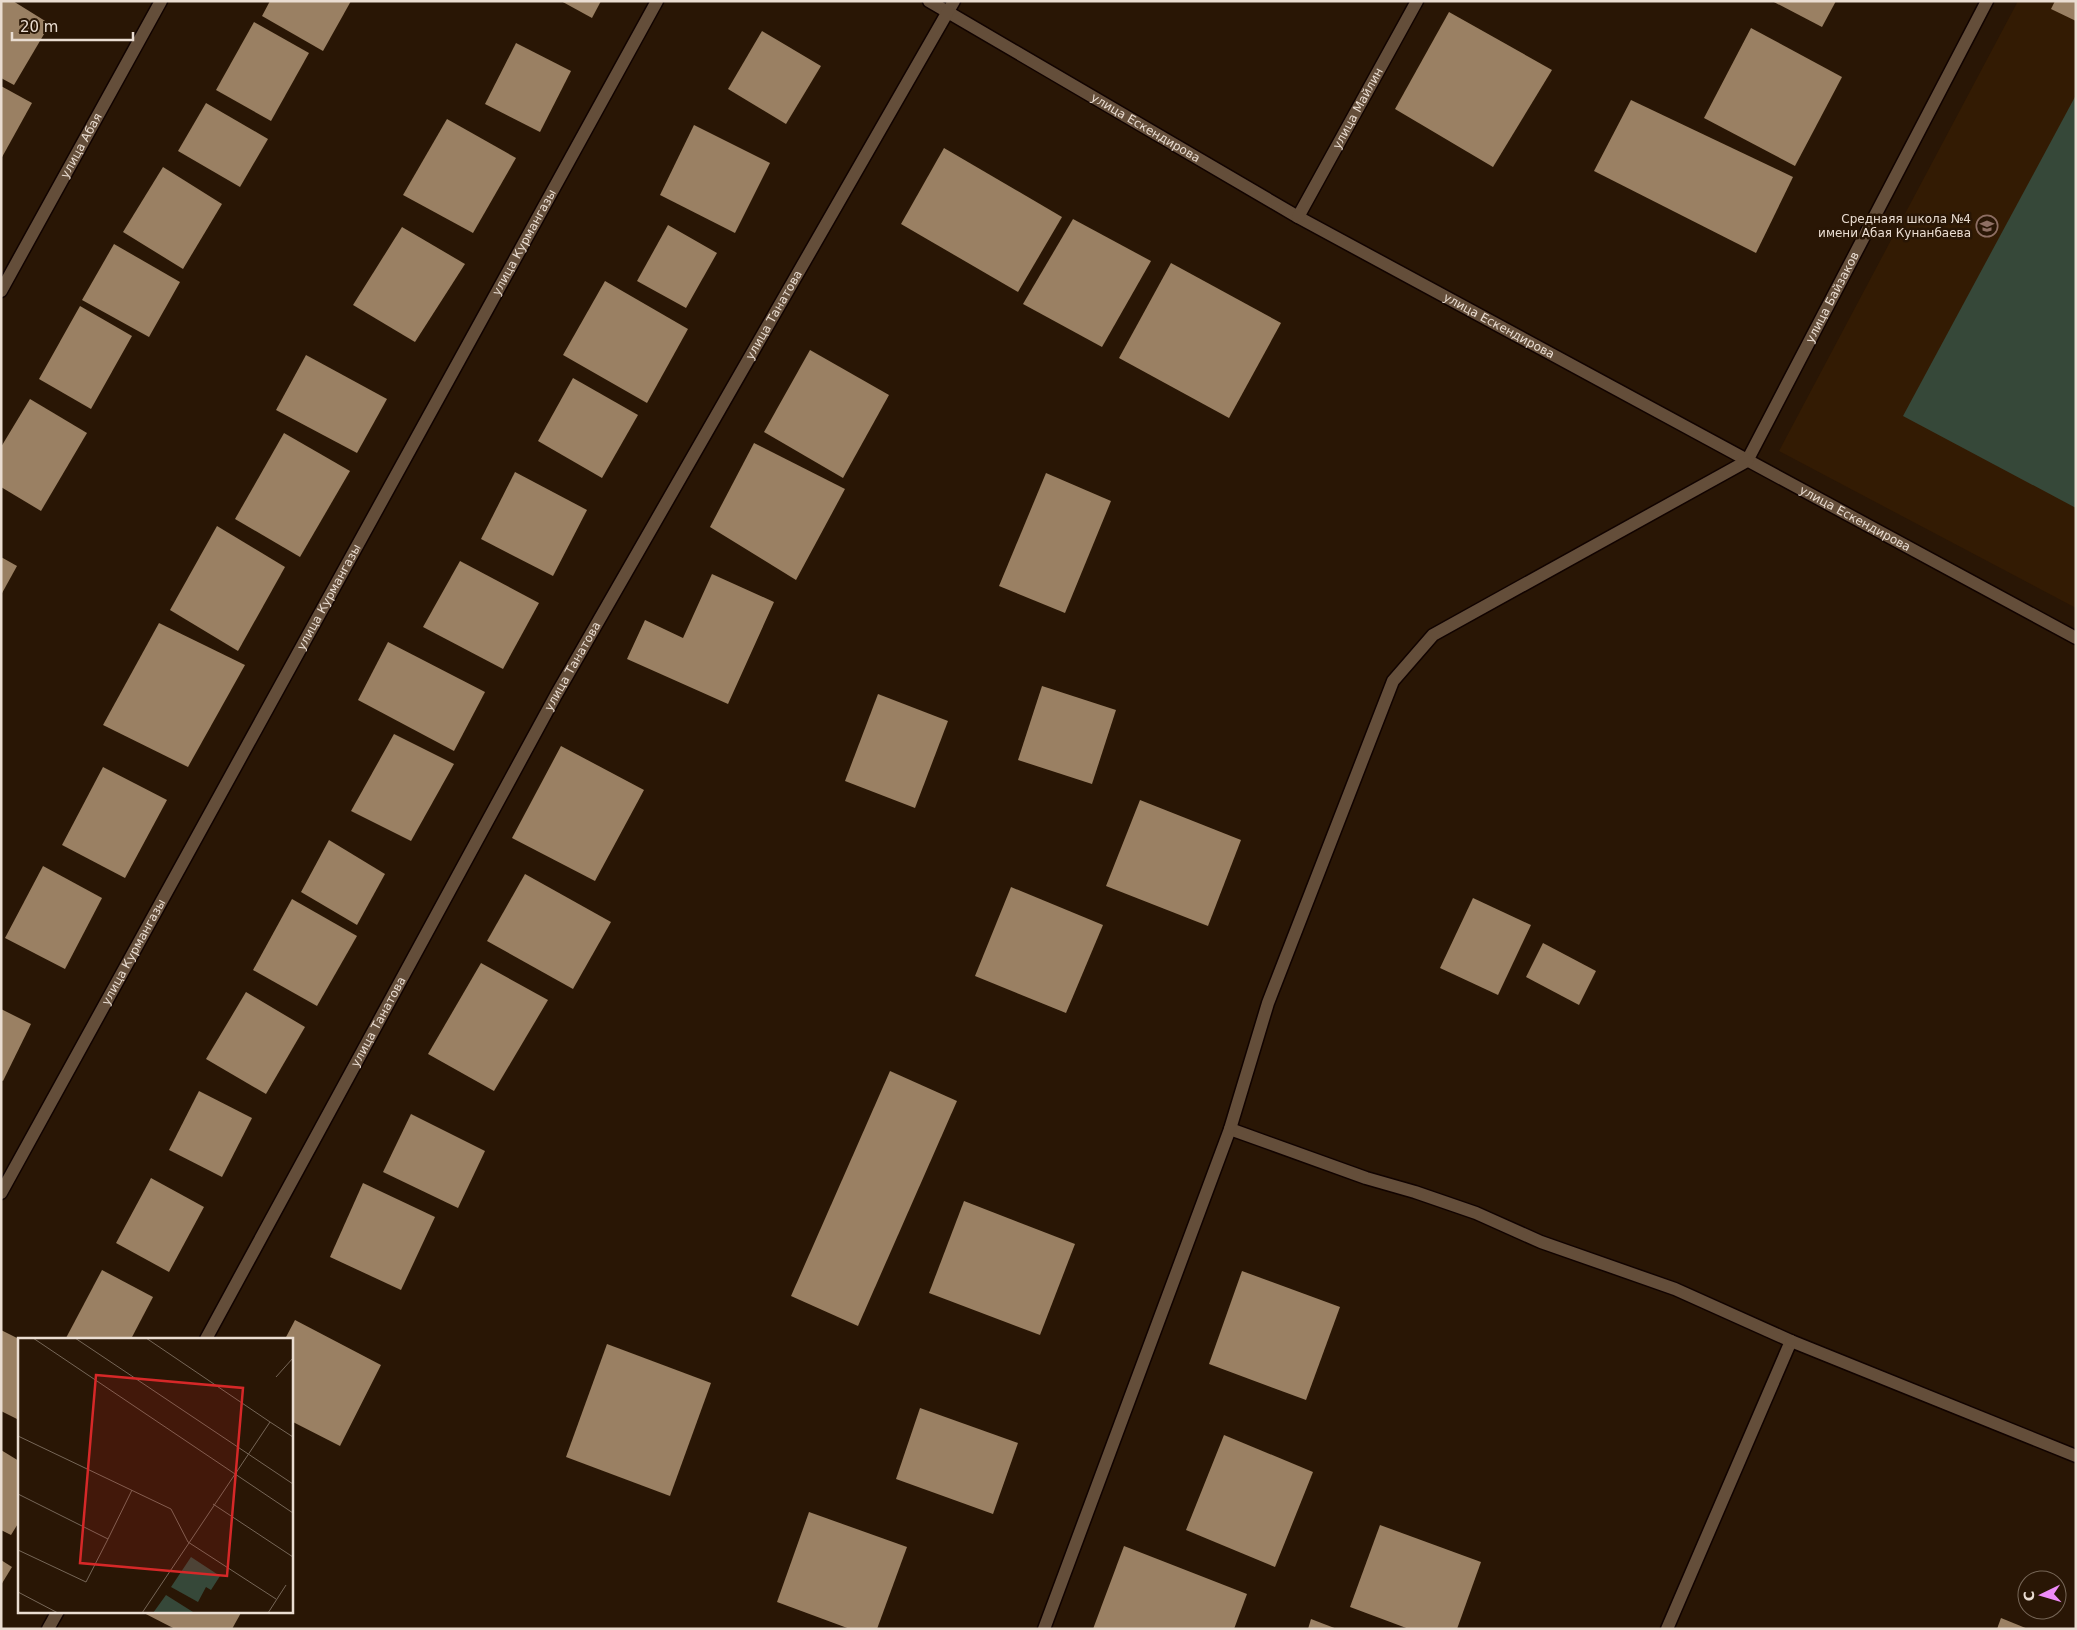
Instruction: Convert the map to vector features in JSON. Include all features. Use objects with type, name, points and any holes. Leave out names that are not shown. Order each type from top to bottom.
[{"type":"street","name":"улица Абая","points":[[1,291],[161,1]]},
{"type":"street","name":"улица Курмангазы","points":[[1,1193],[657,1]]},
{"type":"street","name":"улица Ескендирова","points":[[929,1],[951,7],[1298,217],[2076,638]]},
{"type":"street","name":"улица Майлин","points":[[1298,217],[1417,1]]},
{"type":"street","name":"улица Байзаков","points":[[1747,460],[1987,1]]},
{"type":"street","name":"улица Танатова","points":[[207,1338],[556,695],[951,7]]},
{"type":"street","points":[[1044,1629],[1230,1128],[1268,1003],[1393,681],[1433,635],[1747,460]]},
{"type":"street","points":[[1230,1128],[1366,1178],[1415,1192],[1476,1213],[1541,1242],[1675,1289],[1791,1341],[2076,1456]]},
{"type":"street","points":[[1667,1629],[1791,1341]]},
{"type":"street","points":[[48,1629],[57,1612]]},
{"type":"shaded area","name":"Среднаяя школа №4 имени Абая Кунанбаева","points":[[2018,1],[2076,1],[2076,608],[1779,451]]},
{"type":"green space","points":[[2076,95],[2076,508],[1903,416]]},
{"type":"building","points":[[1,1],[13,1],[50,24],[14,85],[1,78]]},
{"type":"building","points":[[270,1],[351,1],[323,51],[262,16]]},
{"type":"building","points":[[561,1],[601,1],[592,18]]},
{"type":"building","points":[[1772,1],[1836,1],[1822,27]]},
{"type":"building","points":[[2055,1],[2076,1],[2076,21],[2051,9]]},
{"type":"building","points":[[1449,12],[1552,70],[1493,167],[1395,109]]},
{"type":"building","points":[[254,22],[309,53],[271,121],[216,90]]},
{"type":"building","points":[[1751,28],[1842,77],[1795,166],[1704,118]]},
{"type":"building","points":[[762,31],[821,66],[786,124],[728,89]]},
{"type":"building","points":[[516,43],[571,71],[540,132],[485,104]]},
{"type":"building","points":[[1,86],[32,103],[1,159]]},
{"type":"building","points":[[1631,100],[1793,177],[1756,253],[1594,171]]},
{"type":"building","points":[[206,103],[268,139],[240,187],[178,151]]},
{"type":"building","points":[[447,119],[516,158],[473,233],[403,195]]},
{"type":"building","points":[[694,125],[770,163],[735,233],[660,195]]},
{"type":"building","points":[[944,148],[1062,217],[1018,292],[901,224]]},
{"type":"building","points":[[163,167],[222,204],[183,269],[123,232]]},
{"type":"building","points":[[1073,219],[1151,261],[1102,347],[1023,304]]},
{"type":"building","points":[[668,225],[717,253],[686,308],[637,281]]},
{"type":"building","points":[[402,227],[465,264],[415,342],[353,305]]},
{"type":"building","points":[[114,244],[180,282],[149,337],[82,300]]},
{"type":"building","points":[[1171,263],[1281,323],[1229,418],[1119,358]]},
{"type":"building","points":[[605,281],[688,329],[647,403],[563,355]]},
{"type":"building","points":[[80,306],[132,336],[91,409],[39,379]]},
{"type":"building","points":[[810,350],[889,395],[843,478],[764,432]]},
{"type":"building","points":[[306,355],[387,399],[357,453],[276,410]]},
{"type":"building","points":[[573,378],[638,415],[602,478],[538,441]]},
{"type":"building","points":[[30,399],[87,433],[41,511],[1,487],[1,447]]},
{"type":"building","points":[[284,433],[350,471],[300,557],[235,519]]},
{"type":"building","points":[[754,443],[845,489],[796,580],[710,527]]},
{"type":"building","points":[[515,472],[587,510],[553,576],[481,539]]},
{"type":"building","points":[[1046,473],[1111,501],[1065,613],[999,586]]},
{"type":"building","points":[[217,526],[285,567],[238,651],[170,610]]},
{"type":"building","points":[[1,557],[17,566],[1,595]]},
{"type":"building","points":[[460,561],[539,603],[503,669],[423,627]]},
{"type":"building","points":[[712,574],[774,602],[728,704],[627,659],[645,620],[683,638]]},
{"type":"building","points":[[159,623],[245,665],[188,767],[103,725]]},
{"type":"building","points":[[388,642],[485,692],[454,751],[358,700]]},
{"type":"building","points":[[1042,686],[1116,710],[1092,784],[1018,760]]},
{"type":"building","points":[[878,694],[948,721],[915,808],[845,781]]},
{"type":"building","points":[[394,734],[454,764],[411,841],[351,811]]},
{"type":"building","points":[[561,746],[644,790],[595,881],[512,838]]},
{"type":"building","points":[[103,767],[167,800],[125,878],[62,845]]},
{"type":"building","points":[[1140,800],[1241,840],[1208,926],[1106,886]]},
{"type":"building","points":[[329,840],[385,874],[357,925],[301,892]]},
{"type":"building","points":[[43,866],[102,898],[65,969],[5,938]]},
{"type":"building","points":[[525,874],[611,922],[573,989],[487,941]]},
{"type":"building","points":[[1011,887],[1103,925],[1066,1013],[975,976]]},
{"type":"building","points":[[1473,898],[1531,925],[1498,995],[1440,968]]},
{"type":"building","points":[[292,899],[357,936],[317,1006],[253,970]]},
{"type":"building","points":[[1543,943],[1596,971],[1579,1005],[1526,977]]},
{"type":"building","points":[[481,963],[548,1000],[494,1091],[428,1054]]},
{"type":"building","points":[[246,992],[305,1027],[266,1094],[206,1059]]},
{"type":"building","points":[[1,1009],[31,1024],[3,1081],[1,1080]]},
{"type":"building","points":[[890,1071],[957,1101],[858,1326],[791,1296]]},
{"type":"building","points":[[199,1091],[252,1118],[222,1177],[169,1150]]},
{"type":"building","points":[[411,1114],[485,1151],[458,1208],[383,1172]]},
{"type":"building","points":[[151,1178],[204,1207],[169,1272],[116,1243]]},
{"type":"building","points":[[363,1183],[435,1217],[401,1290],[330,1257]]},
{"type":"building","points":[[964,1201],[1075,1244],[1040,1335],[929,1293]]},
{"type":"building","points":[[102,1270],[153,1297],[132,1338],[66,1338]]},
{"type":"building","points":[[1242,1271],[1340,1307],[1306,1400],[1209,1364]]},
{"type":"building","points":[[295,1320],[381,1365],[340,1446],[292,1422],[292,1338],[286,1338]]},
{"type":"building","points":[[1,1330],[18,1338],[18,1420],[1,1411]]},
{"type":"building","points":[[607,1344],[711,1383],[670,1496],[566,1457]]},
{"type":"building","points":[[920,1408],[1018,1443],[993,1514],[896,1479]]},
{"type":"building","points":[[1224,1435],[1313,1472],[1275,1567],[1186,1530]]},
{"type":"building","points":[[1,1450],[18,1460],[18,1524],[11,1535],[1,1530]]},
{"type":"building","points":[[809,1512],[907,1547],[877,1629],[850,1629],[777,1602]]},
{"type":"building","points":[[1380,1525],[1481,1562],[1457,1629],[1409,1629],[1350,1607]]},
{"type":"building","points":[[1124,1546],[1247,1594],[1234,1629],[1093,1629]]},
{"type":"building","points":[[1,1560],[12,1567],[1,1585]]},
{"type":"building","points":[[142,1612],[241,1612],[232,1629],[175,1629]]},
{"type":"building","points":[[2001,1618],[2028,1629],[1997,1629]]},
{"type":"building","points":[[1311,1619],[1337,1629],[1308,1629]]},
{"type":"place","name":"Среднаяя школа №4 имени Абая Кунанбаева","points":[[1987,226]]}]
